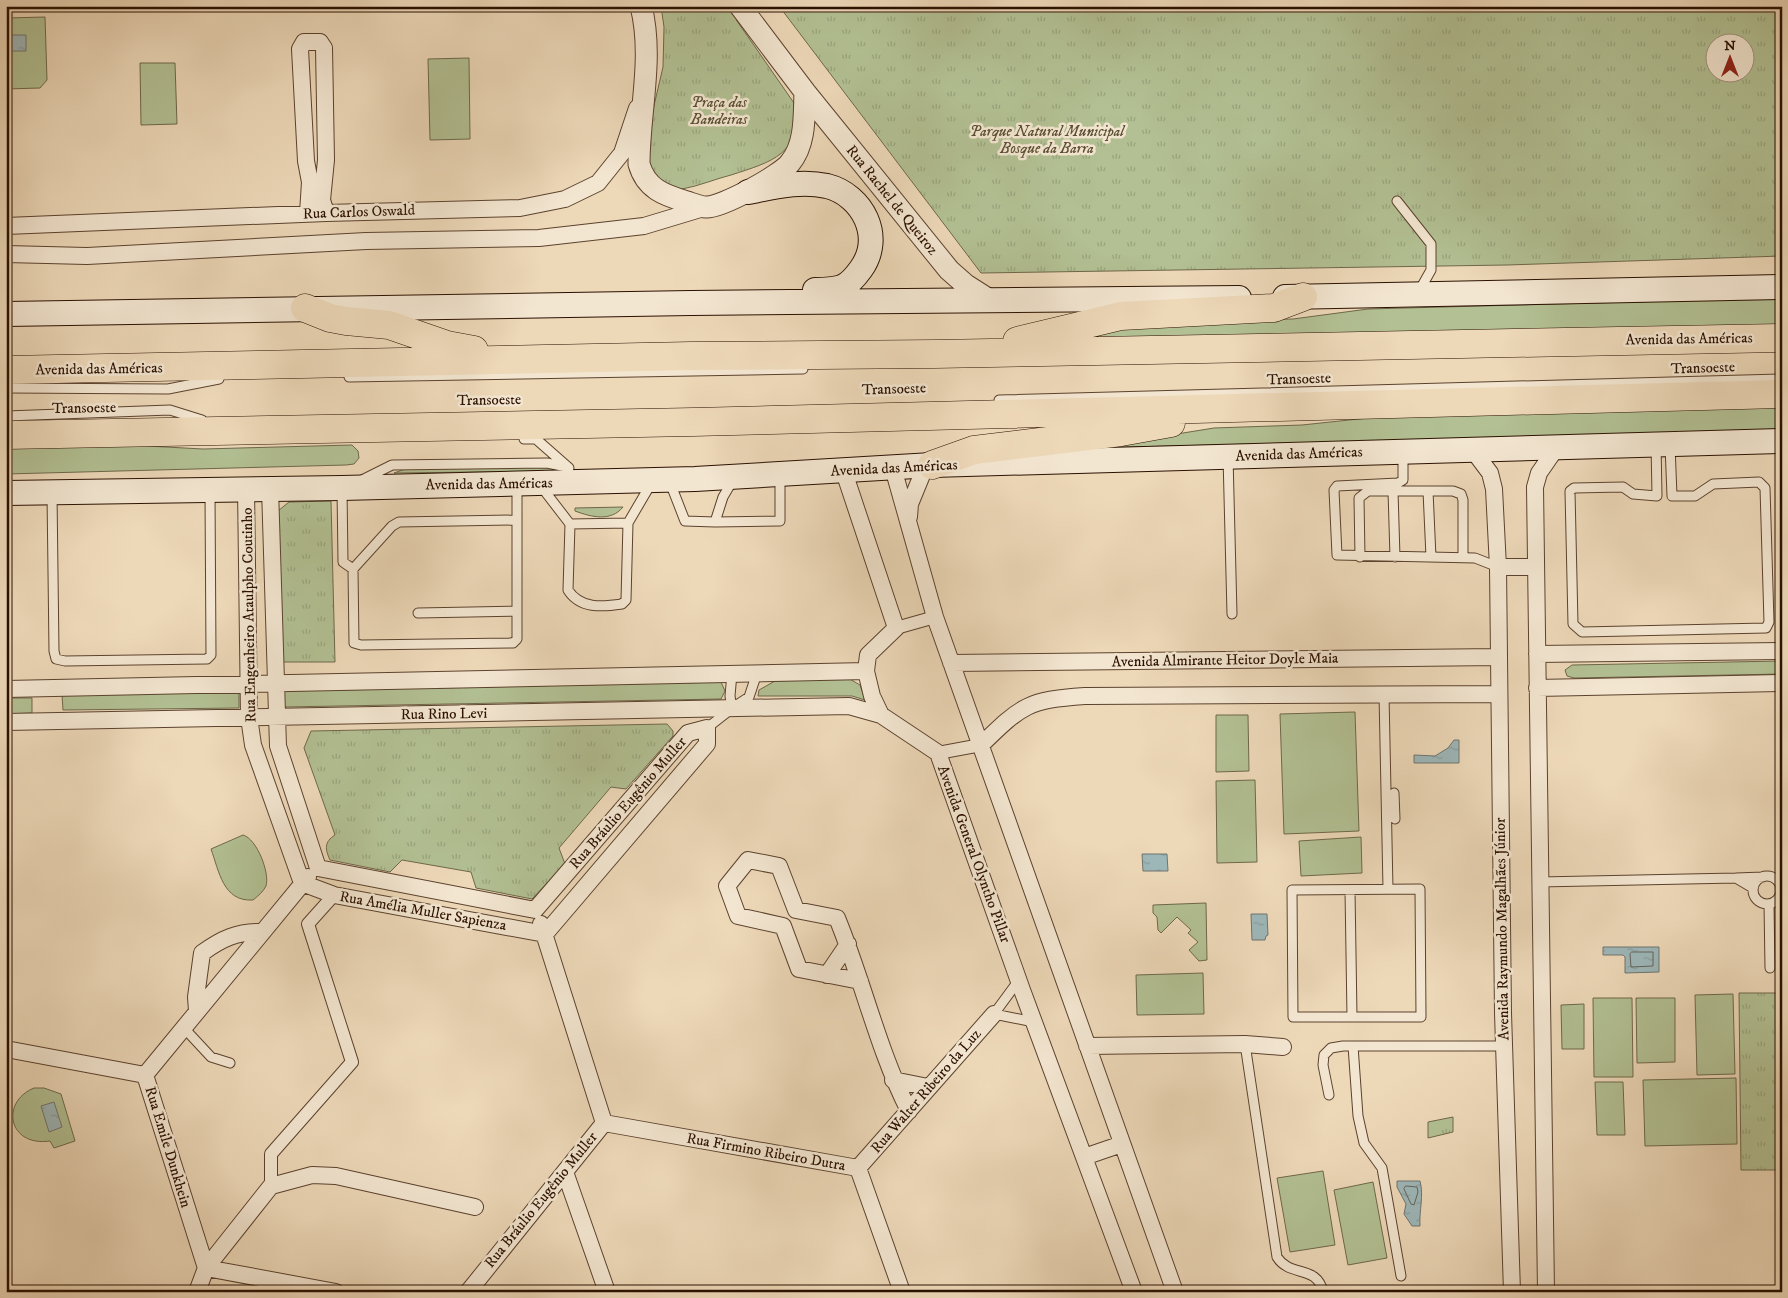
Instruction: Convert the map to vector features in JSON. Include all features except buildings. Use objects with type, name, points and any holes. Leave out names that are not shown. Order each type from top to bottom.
[{"type":"highway","points":[[935,354],[1024,340],[1121,316],[1274,308],[1302,297]]},
{"type":"highway","points":[[305,308],[330,318],[389,324],[459,348],[535,359]]},
{"type":"highway","name":"Avenida das Américas","points":[[6,370],[1782,338]]},
{"type":"highway","points":[[6,435],[320,435],[693,422],[1782,394]]},
{"type":"highway","points":[[929,465],[974,450],[1121,432],[1216,415],[1332,412],[1345,405]]},
{"type":"main road","points":[[748,192],[783,185],[809,183],[828,186],[853,199],[862,210],[871,231],[871,243],[864,265],[843,287],[806,290],[785,302]]},
{"type":"main road","points":[[6,314],[988,299],[1416,296],[1782,287]]},
{"type":"main road","name":"Avenida das Américas","points":[[6,493],[345,488],[661,480],[844,472],[929,465],[1782,441]]},
{"type":"street","name":"Rua Rachel de Queiroz","points":[[740,6],[804,92],[949,270],[966,285],[988,299]]},
{"type":"street","points":[[646,12],[647,52],[639,164],[642,176],[655,190],[663,195],[707,207],[748,192],[790,164],[799,149],[803,127],[804,92]]},
{"type":"street","points":[[308,213],[310,182],[306,162],[300,49],[304,42],[320,42],[324,48],[326,160],[322,200],[326,213]]},
{"type":"street","name":"Rua Carlos Oswald","points":[[6,226],[308,213],[520,208],[565,199],[598,183],[622,153],[644,86]]},
{"type":"street","name":"Rua Carlos Oswald","points":[[6,254],[87,256],[366,241],[539,238],[644,226],[707,207]]},
{"type":"street","points":[[1546,1292],[1535,487],[1539,473],[1557,447]]},
{"type":"street","name":"Avenida Raymundo Magalhães Júnior","points":[[1472,449],[1490,473],[1494,489],[1498,567],[1499,694],[1496,1013],[1504,1046],[1512,1292]]},
{"type":"street","points":[[909,524],[910,504],[929,465]]},
{"type":"street","points":[[893,468],[935,617],[1175,1292]]},
{"type":"street","points":[[844,472],[896,628]]},
{"type":"street","name":"Rua Engenheiro Ataulpho Coutinho","points":[[246,488],[249,717],[253,745],[302,883]]},
{"type":"street","name":"Rua Engenheiro Ataulpho Coutinho","points":[[270,488],[278,746],[318,868]]},
{"type":"street","points":[[1498,567],[1536,567]]},
{"type":"street","points":[[881,714],[872,696],[866,671],[868,655],[896,628],[935,617]]},
{"type":"street","points":[[1537,654],[1782,651]]},
{"type":"street","name":"Avenida Almirante Heitor Doyle Maia","points":[[952,664],[1499,656]]},
{"type":"street","points":[[6,689],[866,671]]},
{"type":"street","points":[[1537,688],[1782,683]]},
{"type":"street","points":[[938,752],[981,745],[1024,706],[1046,699],[1085,696],[1499,694]]},
{"type":"street","name":"Rua Rino Levi","points":[[6,722],[849,706],[881,714]]},
{"type":"street","name":"Avenida General Olyntho Pillar","points":[[881,714],[938,752],[1034,1022],[1134,1292]]},
{"type":"street","name":"Rua Bráulio Eugênio Muller","points":[[468,1292],[604,1122],[546,934],[535,910],[688,732],[707,728],[707,744],[546,934]]},
{"type":"street","points":[[860,981],[799,969],[783,926],[738,916],[727,886],[748,860],[779,866],[796,910],[837,918],[848,944],[893,1080],[909,1111]]},
{"type":"street","points":[[145,1075],[302,883],[318,868]]},
{"type":"street","name":"Rua Amélia Muller Sapienza","points":[[318,868],[535,910]]},
{"type":"street","name":"Rua Amélia Muller Sapienza","points":[[302,883],[334,895],[546,934]]},
{"type":"street","points":[[271,1186],[271,1154],[352,1062],[308,924],[334,895]]},
{"type":"street","points":[[197,1011],[196,997],[202,953],[219,940],[238,933],[262,932]]},
{"type":"street","points":[[827,975],[848,944]]},
{"type":"street","name":"Rua Walter Ribeiro da Luz","points":[[858,1168],[994,1014]]},
{"type":"street","points":[[1087,1046],[1245,1044],[1283,1047]]},
{"type":"street","name":"Rua Emile Dunkhein","points":[[6,1049],[145,1075],[206,1268]]},
{"type":"street","points":[[893,1080],[928,1087]]},
{"type":"street","name":"Rua Firmino Ribeiro Dutra","points":[[604,1122],[858,1168],[902,1292]]},
{"type":"street","points":[[1084,1157],[1122,1144]]},
{"type":"street","points":[[565,1172],[606,1292]]},
{"type":"street","points":[[197,1292],[206,1268],[271,1186],[312,1175],[336,1176],[475,1206]]},
{"type":"street","points":[[206,1268],[336,1292]]},
{"type":"lane","points":[[1397,201],[1431,244],[1431,270],[1416,296]]},
{"type":"lane","name":"Transoeste","points":[[337,377],[810,369]]},
{"type":"lane","points":[[6,388],[168,389],[219,379]]},
{"type":"lane","name":"Transoeste","points":[[6,382],[228,379]]},
{"type":"lane","name":"Transoeste","points":[[988,401],[1782,379]]},
{"type":"lane","points":[[6,416],[170,410],[202,420]]},
{"type":"lane","points":[[172,420],[212,420]]},
{"type":"lane","name":"Transoeste","points":[[6,423],[153,421]]},
{"type":"lane","points":[[517,439],[536,438],[569,468],[590,482]]},
{"type":"lane","points":[[1663,444],[1672,496]]},
{"type":"lane","points":[[1657,496],[1663,444]]},
{"type":"lane","points":[[1403,451],[1403,480],[1398,483],[1342,484],[1334,490],[1337,555],[1360,557],[1464,557],[1475,558],[1498,567]]},
{"type":"lane","points":[[1228,456],[1232,614]]},
{"type":"lane","points":[[353,569],[343,562],[345,488],[392,465],[547,463],[569,468]]},
{"type":"lane","points":[[570,524],[568,590],[574,599],[580,602],[606,606],[622,604],[626,600],[628,523],[642,502],[661,480],[685,522],[780,521],[780,474]]},
{"type":"lane","points":[[715,522],[724,497],[735,476]]},
{"type":"lane","points":[[517,520],[398,522],[392,526],[353,569],[354,643],[361,645],[513,643],[517,639],[517,520],[528,483],[570,524],[628,523]]},
{"type":"lane","points":[[1713,484],[1764,484],[1769,622],[1766,628],[1582,632],[1576,628],[1572,619],[1570,491],[1574,488],[1623,487],[1633,494],[1657,496],[1695,496],[1713,484]]},
{"type":"lane","points":[[52,493],[54,651],[56,659],[65,661],[207,659],[212,650],[210,489]]},
{"type":"lane","points":[[1360,557],[1359,498],[1368,491],[1453,491],[1461,494],[1464,500],[1464,557]]},
{"type":"lane","points":[[1393,491],[1395,557]]},
{"type":"lane","points":[[1428,491],[1431,557]]},
{"type":"lane","points":[[418,613],[517,611]]},
{"type":"lane","points":[[732,673],[730,696],[732,708]]},
{"type":"lane","points":[[707,728],[749,697],[757,673]]},
{"type":"lane","points":[[1384,694],[1388,889]]},
{"type":"lane","points":[[1394,793],[1395,819]]},
{"type":"lane","points":[[1753,888],[1757,880],[1782,874]]},
{"type":"lane","points":[[1539,882],[1768,877],[1779,885],[1780,893],[1776,902],[1770,968]]},
{"type":"lane","points":[[1736,878],[1753,888],[1757,900],[1776,902]]},
{"type":"lane","points":[[1420,889],[1421,1016],[1293,1017],[1292,890],[1350,890],[1420,889]]},
{"type":"lane","points":[[1350,890],[1352,1017]]},
{"type":"lane","points":[[1019,980],[994,1014],[1034,1022]]},
{"type":"lane","points":[[184,1028],[211,1057],[230,1064]]},
{"type":"lane","points":[[1245,1044],[1277,1257],[1282,1264],[1291,1269],[1312,1274],[1318,1279],[1323,1292]]},
{"type":"lane","points":[[1329,1095],[1323,1065],[1324,1055],[1331,1048],[1353,1046],[1504,1046]]},
{"type":"lane","points":[[1353,1046],[1358,1116],[1364,1143],[1382,1168],[1401,1276]]},
{"type":"green space","points":[[241,6],[299,6],[299,9],[241,9]]},
{"type":"green space","name":"Praça das Bandeiras","points":[[661,6],[731,6],[737,21],[794,103],[796,120],[794,134],[789,145],[781,153],[759,165],[682,189],[674,188],[650,174],[646,140],[663,67],[664,27]]},
{"type":"green space","name":"Parque Natural Municipal Bosque da Barra","points":[[779,6],[1782,6],[1782,256],[1507,265],[981,273]]},
{"type":"green space","points":[[45,17],[47,80],[40,88],[6,89],[6,18]]},
{"type":"green space","points":[[469,58],[470,139],[430,140],[428,59]]},
{"type":"green space","points":[[140,63],[175,63],[177,124],[141,125]]},
{"type":"green space","points":[[1782,298],[1782,329],[1371,338],[1053,338],[1141,322],[1293,319],[1368,309]]},
{"type":"green space","points":[[1782,402],[1782,431],[1090,448],[1214,428],[1302,425],[1415,413]]},
{"type":"green space","points":[[6,445],[147,446],[203,449],[352,445],[358,451],[359,458],[354,464],[346,465],[6,474]]},
{"type":"green space","points":[[544,466],[557,471],[394,473],[408,468]]},
{"type":"green space","points":[[331,501],[335,662],[281,662],[278,511],[289,502]]},
{"type":"green space","points":[[623,507],[613,515],[600,517],[575,511],[575,508]]},
{"type":"green space","points":[[1782,661],[1782,674],[1574,678],[1567,676],[1565,670],[1572,665]]},
{"type":"green space","points":[[848,678],[860,685],[865,700],[852,696],[758,696],[759,690],[775,681]]},
{"type":"green space","points":[[721,682],[725,691],[721,699],[284,707],[284,691]]},
{"type":"green space","points":[[239,692],[239,708],[63,710],[62,695]]},
{"type":"green space","points":[[6,698],[32,698],[32,713],[6,714]]},
{"type":"green space","points":[[1355,712],[1359,831],[1284,834],[1280,714]]},
{"type":"green space","points":[[1216,715],[1248,715],[1249,771],[1216,772]]},
{"type":"green space","points":[[667,724],[673,731],[673,736],[626,789],[611,787],[559,848],[565,864],[532,899],[476,888],[471,872],[402,860],[390,872],[330,860],[326,846],[335,835],[304,748],[311,731]]},
{"type":"green space","points":[[1255,780],[1257,862],[1217,863],[1216,781]]},
{"type":"green space","points":[[243,835],[257,849],[266,873],[266,886],[253,900],[235,896],[229,891],[220,875],[211,849]]},
{"type":"green space","points":[[1361,837],[1362,873],[1301,876],[1299,841]]},
{"type":"green space","points":[[1206,903],[1207,960],[1199,961],[1189,950],[1198,942],[1188,933],[1191,930],[1177,917],[1161,933],[1158,930],[1157,917],[1153,913],[1153,905]]},
{"type":"green space","points":[[1203,973],[1204,1014],[1137,1015],[1136,975]]},
{"type":"green space","points":[[1739,993],[1782,993],[1782,1170],[1741,1170]]},
{"type":"green space","points":[[1733,994],[1735,1074],[1697,1075],[1695,995]]},
{"type":"green space","points":[[1593,998],[1632,998],[1633,1077],[1594,1077]]},
{"type":"green space","points":[[1636,998],[1675,998],[1675,1062],[1637,1063]]},
{"type":"green space","points":[[1584,1004],[1584,1049],[1562,1049],[1561,1005]]},
{"type":"green space","points":[[1736,1078],[1737,1144],[1645,1146],[1643,1080]]},
{"type":"green space","points":[[1595,1082],[1623,1082],[1625,1135],[1597,1135]]},
{"type":"green space","points":[[34,1088],[44,1088],[61,1094],[75,1141],[54,1148],[50,1141],[36,1141],[25,1137],[18,1131],[13,1113],[16,1103],[23,1095]]},
{"type":"green space","points":[[1453,1117],[1453,1132],[1428,1138],[1428,1122]]},
{"type":"green space","points":[[1323,1171],[1335,1245],[1290,1252],[1277,1178]]},
{"type":"green space","points":[[1373,1182],[1387,1258],[1348,1265],[1334,1190]]},
{"type":"water","points":[[6,35],[26,35],[26,51],[6,51]]},
{"type":"water","points":[[1454,740],[1459,740],[1459,763],[1414,763],[1414,755],[1435,756],[1448,748]]},
{"type":"water","points":[[1142,854],[1167,854],[1168,871],[1143,871]]},
{"type":"water","points":[[1251,914],[1267,914],[1268,935],[1265,940],[1252,940]]},
{"type":"water","points":[[1603,947],[1659,947],[1659,972],[1625,973],[1625,957],[1623,955],[1603,955]]},
{"type":"water","points":[[54,1102],[62,1127],[49,1132],[41,1106]]},
{"type":"water","points":[[1397,1181],[1420,1181],[1422,1192],[1420,1226],[1412,1226],[1404,1214],[1406,1204],[1397,1187]]}]
